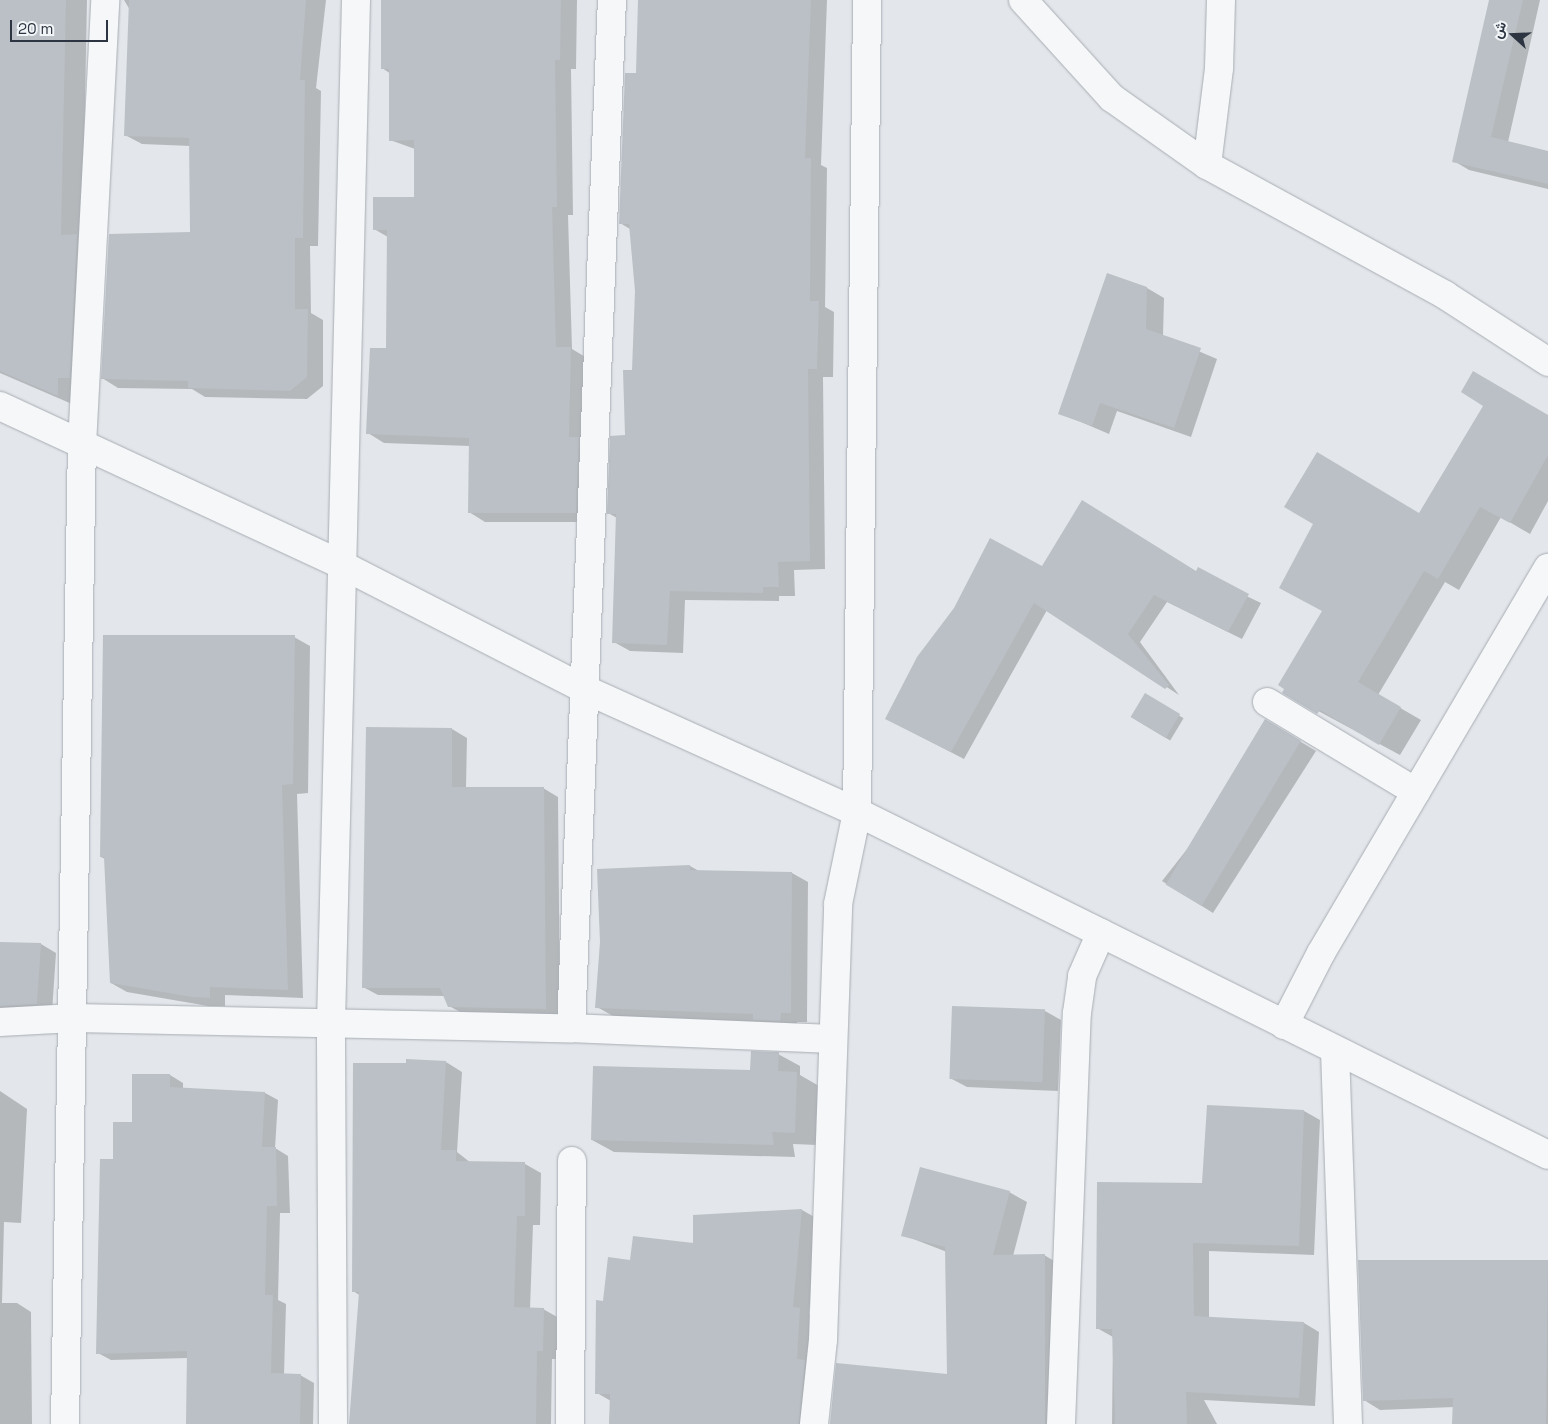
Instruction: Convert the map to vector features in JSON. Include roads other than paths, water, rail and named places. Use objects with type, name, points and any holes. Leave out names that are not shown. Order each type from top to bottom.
[{"type":"street","points":[[65,1424],[74,1018],[82,445],[105,0]]},
{"type":"street","points":[[334,1424],[331,1023],[344,566],[356,0]]},
{"type":"street","points":[[571,1028],[612,0]]},
{"type":"street","points":[[814,1424],[823,1340],[831,1039],[838,904],[856,812],[867,0]]},
{"type":"street","points":[[1024,0],[1112,98],[1207,165],[1445,295],[1548,362]]},
{"type":"street","points":[[1207,165],[1219,68],[1221,0]]},
{"type":"street","points":[[0,406],[344,566],[584,690],[856,812],[1548,1155]]},
{"type":"street","points":[[1284,1025],[1416,792],[1548,568]]},
{"type":"street","points":[[1267,702],[1416,792]]},
{"type":"street","points":[[1061,1424],[1077,1013],[1082,976],[1101,933]]},
{"type":"street","points":[[0,1022],[74,1018],[331,1023],[571,1028],[831,1039]]},
{"type":"street","points":[[1335,1051],[1348,1424]]},
{"type":"street","points":[[570,1424],[572,1161]]}]
